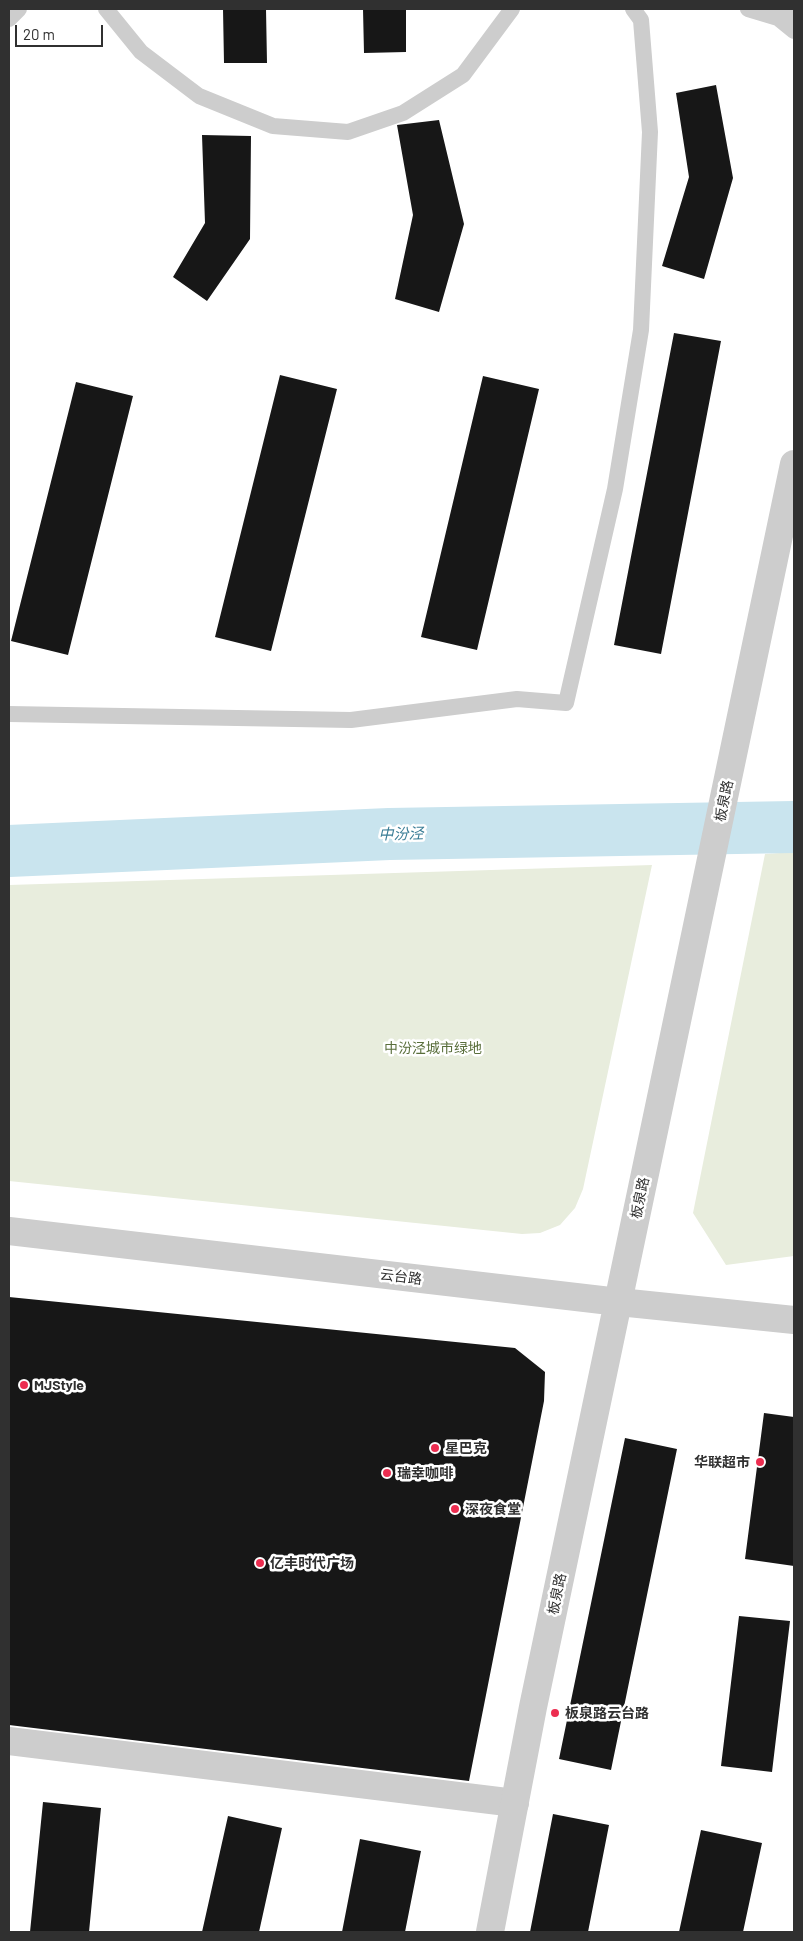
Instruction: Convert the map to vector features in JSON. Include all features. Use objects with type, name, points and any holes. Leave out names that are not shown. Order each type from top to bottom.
[{"type":"street","name":"板泉路","points":[[490,1932],[618,1302],[794,464]]},
{"type":"street","name":"云台路","points":[[9,1232],[618,1302],[794,1320]]},
{"type":"street","points":[[9,1741],[515,1804]]},
{"type":"lane","points":[[9,19],[18,9]]},
{"type":"lane","points":[[106,9],[141,52],[199,96],[273,126],[348,132],[403,113],[463,74],[512,9]]},
{"type":"lane","points":[[9,714],[351,720],[517,699],[566,703],[615,490],[641,330],[650,132],[641,20],[633,9]]},
{"type":"lane","points":[[748,9],[778,18],[794,30]]},
{"type":"lane","points":[[778,18],[794,10]]},
{"type":"green space","points":[[794,852],[794,1256],[726,1265],[693,1213],[765,854]]},
{"type":"green space","name":"中汾泾城市绿地","points":[[652,865],[583,1189],[575,1208],[560,1225],[540,1233],[522,1234],[9,1181],[9,885]]},
{"type":"building","points":[[223,9],[266,9],[267,63],[224,63]]},
{"type":"building","points":[[363,9],[406,9],[406,52],[364,53]]},
{"type":"building","points":[[716,85],[733,178],[704,279],[662,266],[689,177],[676,93]]},
{"type":"building","points":[[439,120],[464,224],[439,312],[395,299],[413,215],[397,125]]},
{"type":"building","points":[[202,135],[251,136],[250,239],[207,301],[173,277],[205,223]]},
{"type":"building","points":[[674,333],[721,341],[661,654],[614,645]]},
{"type":"building","points":[[280,375],[337,389],[271,651],[215,637]]},
{"type":"building","points":[[483,376],[539,389],[477,650],[421,637]]},
{"type":"building","points":[[76,382],[133,396],[68,655],[11,641]]},
{"type":"building","name":"亿丰时代广场","points":[[9,1297],[515,1348],[545,1372],[544,1401],[469,1781],[9,1725]]},
{"type":"building","points":[[764,1413],[794,1417],[794,1566],[745,1559]]},
{"type":"building","points":[[625,1438],[677,1449],[611,1770],[559,1759]]},
{"type":"building","points":[[739,1616],[790,1621],[772,1772],[721,1766]]},
{"type":"building","points":[[43,1802],[101,1808],[89,1932],[30,1932]]},
{"type":"building","points":[[553,1814],[609,1825],[588,1932],[530,1932]]},
{"type":"building","points":[[228,1816],[282,1828],[259,1932],[202,1932]]},
{"type":"building","points":[[701,1830],[762,1843],[743,1932],[679,1932]]},
{"type":"building","points":[[360,1839],[421,1851],[405,1932],[342,1932]]},
{"type":"waterway","name":"中汾泾","points":[[9,851],[389,834],[794,827]]},
{"type":"place","name":"MJStyle","points":[[24,1385]]},
{"type":"place","name":"星巴克","points":[[435,1448]]},
{"type":"place","name":"华联超市","points":[[760,1462]]},
{"type":"place","name":"瑞幸咖啡","points":[[387,1473]]},
{"type":"place","name":"深夜食堂","points":[[455,1509]]},
{"type":"place","name":"亿丰时代广场","points":[[260,1563]]},
{"type":"place","name":"板泉路云台路","points":[[555,1713]]}]
